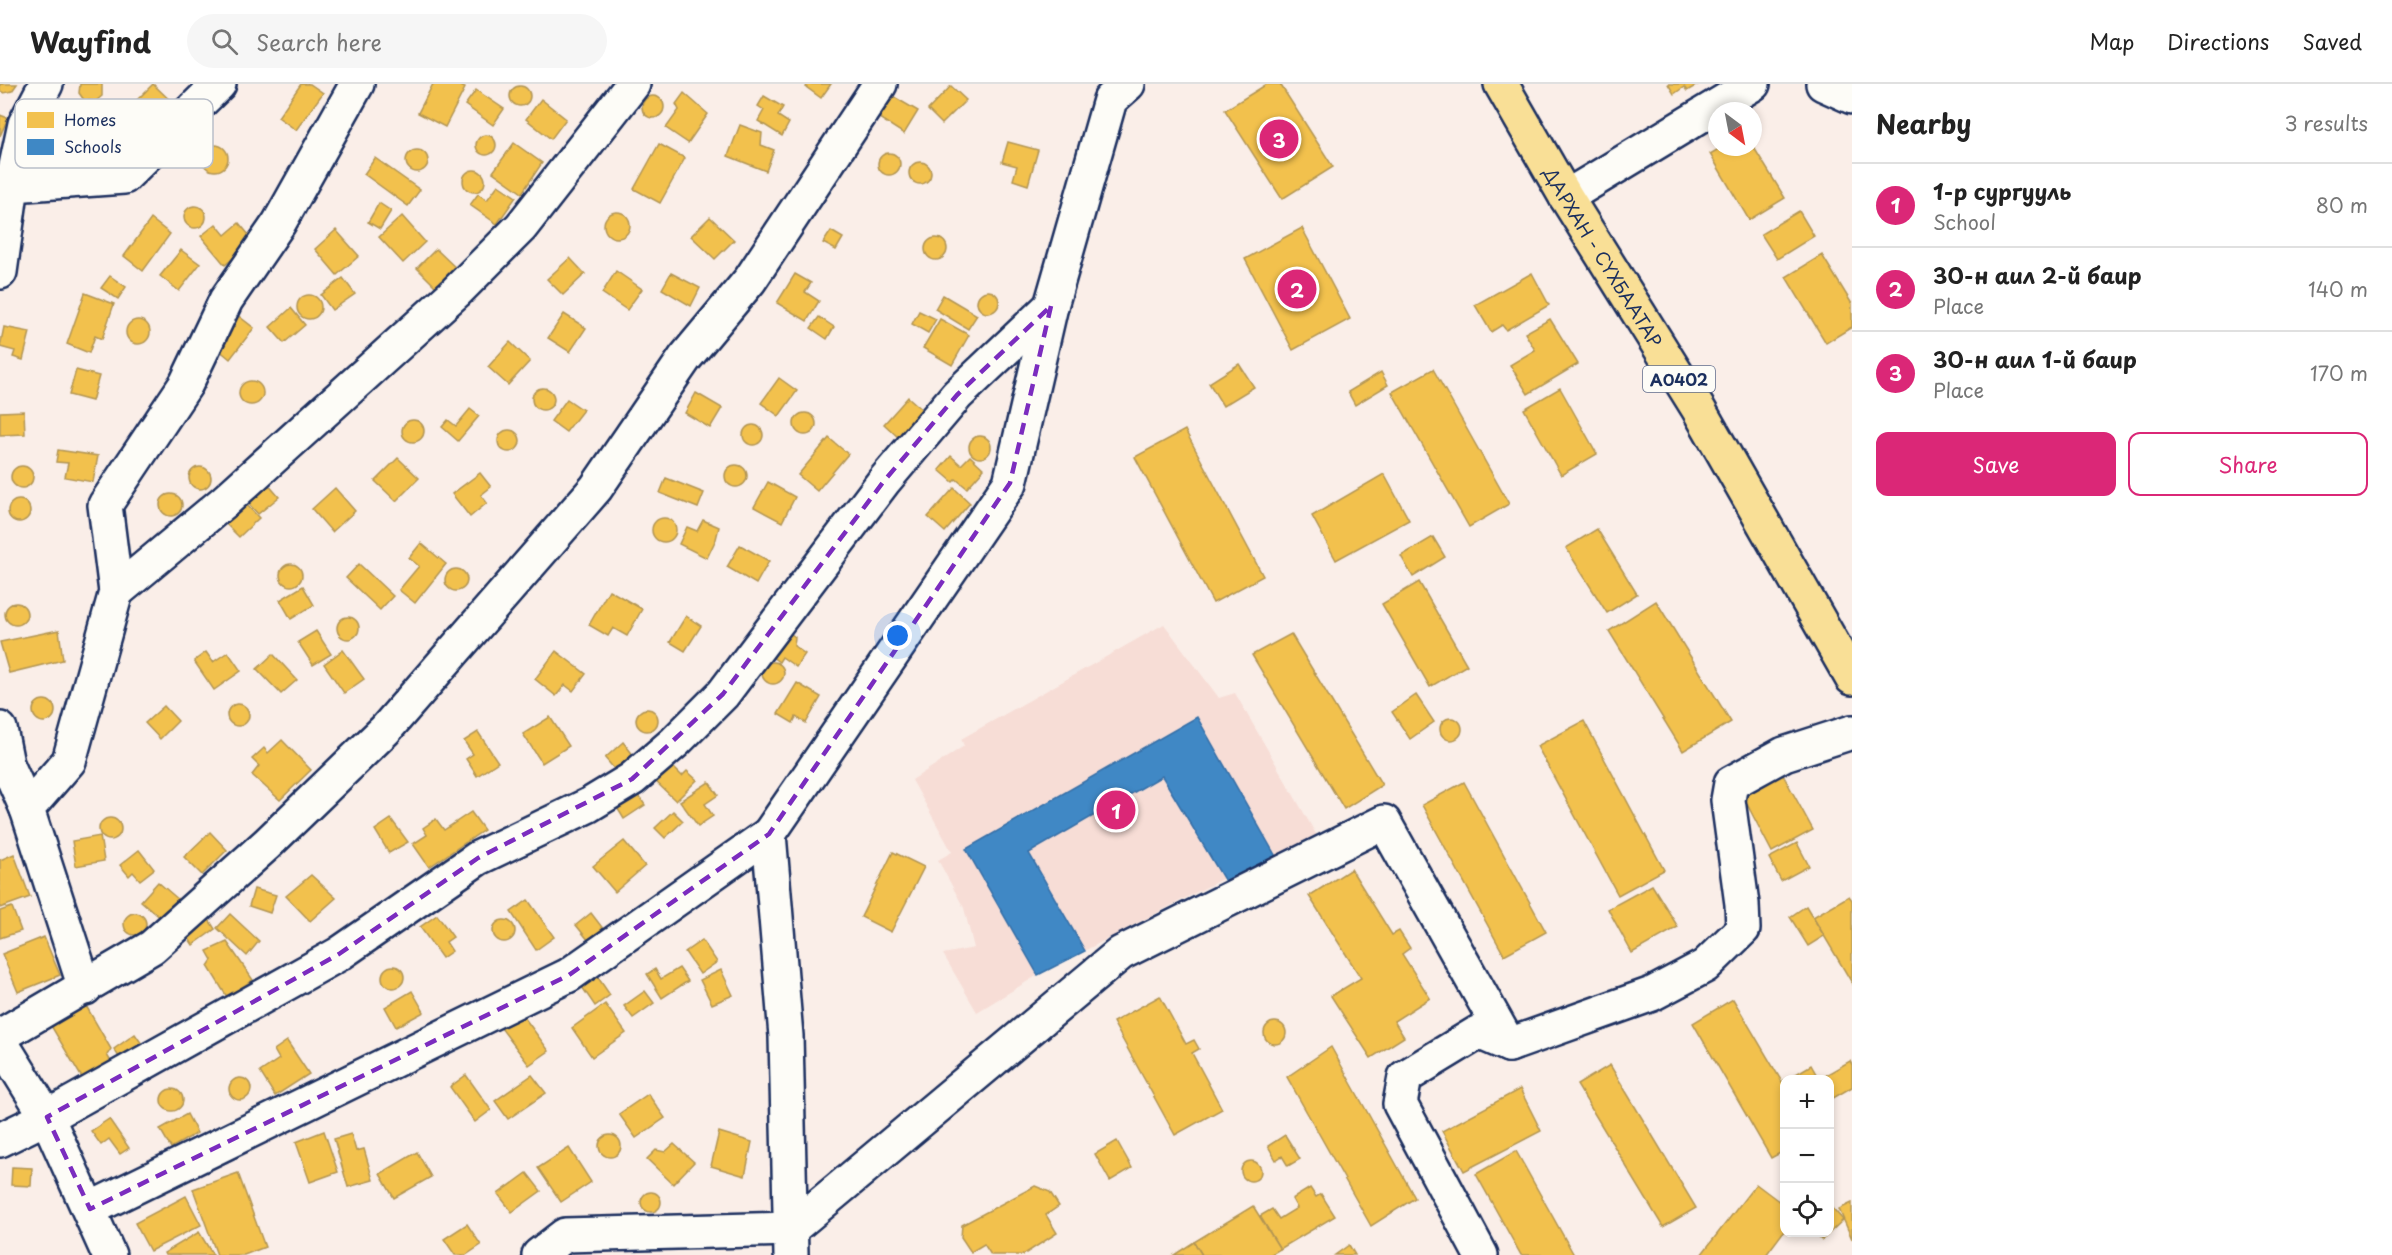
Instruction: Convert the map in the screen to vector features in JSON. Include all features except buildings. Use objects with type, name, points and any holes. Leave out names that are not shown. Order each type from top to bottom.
[{"type":"highway","name":"ДАРХАН - СҮХБААТАР","points":[[1501,84],[1566,197],[1699,410],[1852,678]]},
{"type":"street","points":[[38,99],[46,84]]},
{"type":"street","points":[[204,99],[219,84]]},
{"type":"street","points":[[27,809],[69,761],[116,592],[105,505],[186,384],[226,300],[279,223],[357,84]]},
{"type":"street","points":[[116,592],[224,502],[456,292],[521,227],[633,84]]},
{"type":"street","points":[[110,1255],[47,1117],[0,1039],[41,1011],[85,988],[152,947],[267,844],[385,730],[596,488],[685,358],[750,280],[880,84]]},
{"type":"street","points":[[90,1209],[569,975],[769,834],[1010,483],[1052,306],[1110,100],[1128,84]]},
{"type":"street","points":[[1566,197],[1753,84]]},
{"type":"street","points":[[1823,84],[1852,97]]},
{"type":"street","points":[[0,272],[16,168]]},
{"type":"street","points":[[12,185],[124,177],[133,168]]},
{"type":"street","points":[[0,1140],[47,1117],[339,954],[478,858],[589,805],[632,779],[675,742],[723,694],[884,481],[957,395],[1052,306]]},
{"type":"street","points":[[0,729],[7,764],[27,809],[85,988]]},
{"type":"street","points":[[1481,1255],[1400,1104],[1405,1077],[1479,1032],[1509,1045],[1652,994],[1705,966],[1743,929],[1742,904],[1728,800],[1731,783],[1784,754],[1852,732]]},
{"type":"street","points":[[539,1255],[565,1235],[791,1242],[1121,953],[1384,822],[1509,1045]]},
{"type":"street","points":[[769,834],[786,1036],[791,1242]]},
{"type":"highlighted area","points":[[1051,306],[1010,483],[769,834],[569,975],[90,1209],[47,1117],[339,954],[478,858],[632,779],[723,694],[884,481],[957,395]]},
{"type":"shaded area","points":[[1164,624],[1219,698],[1235,693],[1320,841],[1224,878],[1038,975],[977,1012],[943,954],[974,948],[964,908],[938,860],[952,852],[912,780],[964,746],[961,739]]},
{"type":"place","name":"30-н аил 1-й баир","points":[[1279,139]]},
{"type":"place","name":"30-н аил 2-й баир","points":[[1297,289]]},
{"type":"place","name":"1-р сургууль","points":[[1116,810]]}]
